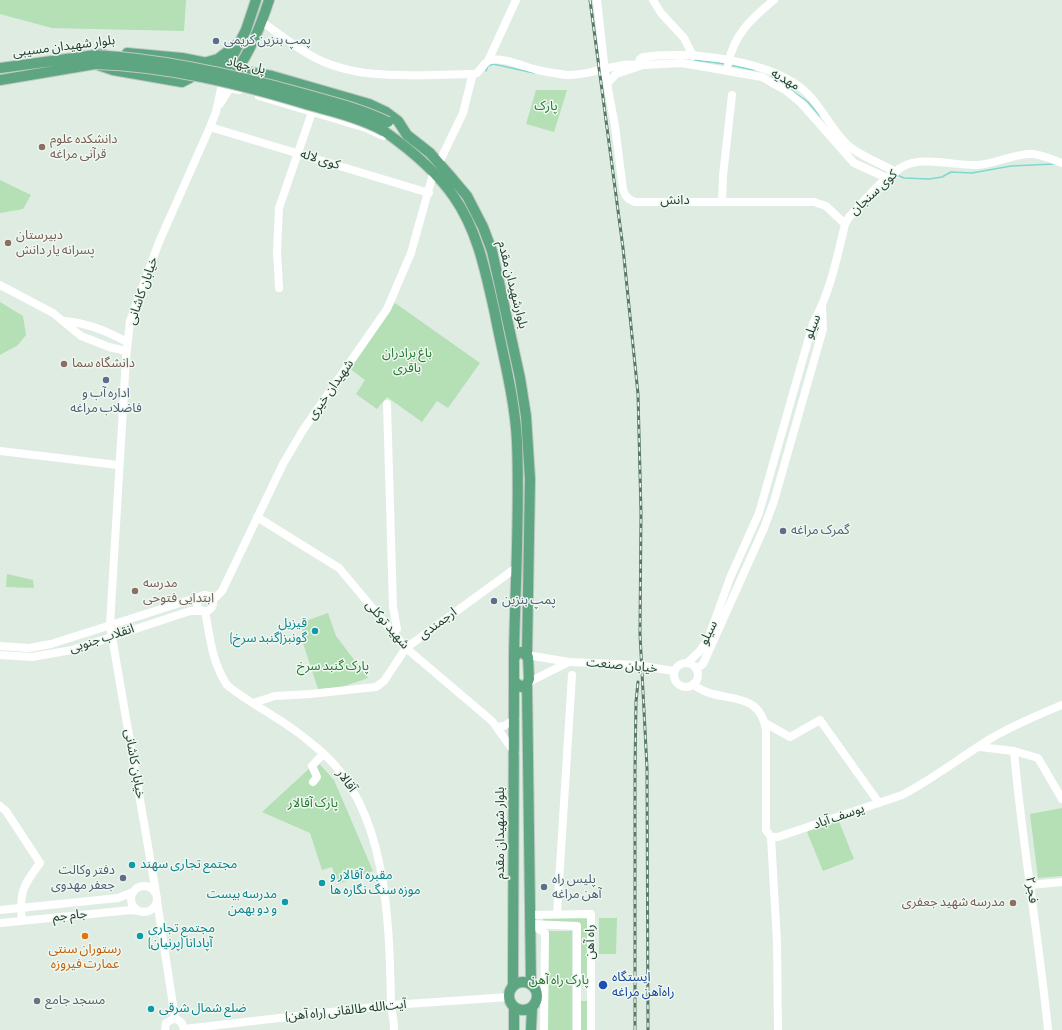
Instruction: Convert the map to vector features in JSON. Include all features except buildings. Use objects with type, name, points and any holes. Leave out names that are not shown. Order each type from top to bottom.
[{"type":"main road","points":[[226,86],[227,67],[244,34],[256,0]]},
{"type":"main road","points":[[226,86],[235,80],[237,70],[249,52],[262,22],[269,0]]},
{"type":"main road","points":[[203,62],[218,59],[224,55],[237,44],[244,34]]},
{"type":"main road","points":[[254,41],[251,56],[252,64],[261,73]]},
{"type":"main road","points":[[239,44],[240,52],[245,54],[249,52]]},
{"type":"main road","name":"بلوار شهیدان مسیبی","points":[[0,80],[94,60],[112,52],[182,58],[233,67],[237,70]]},
{"type":"main road","name":"پل جهاد","points":[[94,60],[130,57],[234,76],[360,110],[386,127]]},
{"type":"main road","points":[[94,60],[113,70],[182,82],[190,78],[194,70],[190,61],[182,58]]},
{"type":"main road","name":"بلوار شهیدان مسیبی","points":[[0,68],[94,60]]},
{"type":"main road","name":"پل جهاد","points":[[94,60],[233,84],[280,99],[386,127]]},
{"type":"main road","name":"بلوارشهیدان مقدم","points":[[237,70],[261,73],[288,80],[369,104],[386,112],[398,121],[404,139],[454,197],[476,241],[490,293],[508,378],[517,442],[514,681]]},
{"type":"main road","points":[[280,99],[277,88],[281,83],[288,80]]},
{"type":"main road","points":[[386,127],[404,139]]},
{"type":"main road","name":"بلوارشهیدان مقدم","points":[[404,139],[439,163],[467,196],[488,239],[500,282],[520,378],[526,416],[530,479],[527,655],[529,660],[528,683]]},
{"type":"main road","points":[[514,657],[519,652],[527,655]]},
{"type":"main road","points":[[514,681],[520,687],[528,683],[531,984],[537,996],[532,1008],[531,1030]]},
{"type":"main road","name":"بلوار شهیدان مقدم","points":[[513,986],[515,753],[514,681]]},
{"type":"main road","points":[[514,1030],[514,1007],[509,997],[513,986],[520,983],[531,984]]},
{"type":"main road","points":[[514,1007],[521,1010],[532,1008]]},
{"type":"street","points":[[439,163],[463,113],[475,76],[488,61],[516,0]]},
{"type":"street","name":"دانش","points":[[597,0],[605,73],[615,126],[625,196],[635,202],[814,202],[826,206],[845,224]]},
{"type":"street","points":[[653,0],[661,14],[684,38],[693,56]]},
{"type":"street","points":[[726,71],[728,60],[738,36],[757,13],[774,0]]},
{"type":"street","points":[[262,22],[311,56],[349,71],[378,75],[475,76]]},
{"type":"street","name":"مهدیه","points":[[642,63],[666,55],[693,56],[728,60],[766,69],[798,86],[809,95],[850,147],[893,174]]},
{"type":"street","points":[[488,61],[502,61],[538,70],[568,75],[618,65],[642,63],[682,63],[762,77],[785,90],[801,103],[854,163],[893,174]]},
{"type":"street","points":[[607,84],[616,74],[642,63]]},
{"type":"street","points":[[226,86],[280,99],[312,112],[404,139]]},
{"type":"street","name":"خیابان کاشانی","points":[[175,1018],[110,625],[118,465],[126,351],[130,321],[159,242],[210,127],[226,86]]},
{"type":"street","points":[[722,201],[723,176],[732,95]]},
{"type":"street","points":[[279,288],[277,252],[279,208],[299,154],[312,112]]},
{"type":"street","name":"کوی لاله","points":[[210,127],[429,193]]},
{"type":"street","name":"کوی سنجان","points":[[822,307],[833,272],[845,224],[849,217],[893,174],[904,166],[918,162],[976,165],[994,164],[1022,154],[1034,154],[1062,163]]},
{"type":"street","name":"شهیدان خیری","points":[[213,600],[222,591],[283,464],[302,432],[387,309],[411,253],[429,193],[433,174]]},
{"type":"street","points":[[0,285],[65,321],[81,336],[109,347],[126,351]]},
{"type":"street","name":"سیلو","points":[[687,663],[699,652],[719,621],[730,578],[755,522],[764,496],[813,323],[822,307]]},
{"type":"street","name":"سیلو","points":[[696,669],[703,664],[719,621],[764,528],[774,501],[823,330],[822,307]]},
{"type":"street","points":[[65,321],[85,323],[107,331],[127,342]]},
{"type":"street","points":[[387,404],[393,608],[397,629]]},
{"type":"street","points":[[0,451],[118,465]]},
{"type":"street","name":"شهید توکلی","points":[[257,517],[339,568],[406,648],[497,727],[515,753]]},
{"type":"street","points":[[755,522],[764,528]]},
{"type":"street","name":"ارجمندی","points":[[252,703],[275,696],[376,687],[384,681],[406,648],[513,570],[516,570]]},
{"type":"street","points":[[207,595],[213,600],[212,608],[204,611],[197,605],[199,597],[207,595]]},
{"type":"street","name":"انقلاب جنوبی","points":[[0,646],[30,648],[70,639],[199,597]]},
{"type":"street","name":"انقلاب جنوبی","points":[[0,656],[32,657],[72,650],[190,611],[204,611]]},
{"type":"street","name":"آقالار","points":[[204,611],[211,649],[220,674],[227,685],[290,727],[323,754],[342,773],[356,795],[369,829],[382,878],[388,928],[394,1030]]},
{"type":"street","points":[[70,639],[74,644],[72,650]]},
{"type":"street","name":"خیابان صنعت","points":[[527,655],[569,662],[637,665],[674,671]]},
{"type":"street","name":"خیابان صنعت","points":[[528,683],[569,662]]},
{"type":"street","points":[[687,663],[696,669],[698,676],[693,684],[687,687],[679,685],[674,678],[674,671],[680,664],[687,663]]},
{"type":"street","points":[[557,914],[572,675]]},
{"type":"street","points":[[693,684],[700,690],[747,701],[756,708],[765,723],[790,737],[820,720],[879,803]]},
{"type":"street","name":"یوسف آباد","points":[[771,837],[778,837],[902,795],[920,786],[1015,726],[1062,705]]},
{"type":"street","points":[[497,727],[515,719]]},
{"type":"street","points":[[765,723],[766,830],[771,837],[777,942],[778,1030]]},
{"type":"street","points":[[980,747],[1014,751],[1038,758],[1062,799]]},
{"type":"street","name":"فجر۲","points":[[1014,751],[1017,788],[1043,976],[1048,1030]]},
{"type":"street","points":[[313,782],[317,777],[312,766],[323,754]]},
{"type":"street","points":[[0,806],[6,811],[40,863],[25,882],[22,891],[20,908],[22,921]]},
{"type":"street","points":[[1030,885],[1062,882]]},
{"type":"street","points":[[143,886],[150,887],[156,897],[152,909],[144,912],[139,911],[133,905],[131,896],[136,889],[143,886]]},
{"type":"street","name":"جام جم","points":[[0,910],[118,898],[133,892]]},
{"type":"street","name":"جام جم","points":[[0,923],[131,910],[139,911]]},
{"type":"street","name":"راه آهن","points":[[530,919],[557,914],[591,914],[591,1030]]},
{"type":"street","points":[[530,919],[545,933],[544,1030]]},
{"type":"street","name":"راه آهن","points":[[530,919],[577,926],[577,1030]]},
{"type":"street","name":"(راه آهن) آیت‌الله طالقانی","points":[[184,1029],[392,1005],[509,997]]},
{"type":"street","points":[[155,1030],[164,1030],[168,1020],[175,1018],[180,1020],[184,1029]]},
{"type":"green space","points":[[0,0],[186,0],[184,31],[52,28],[0,14]]},
{"type":"green space","name":"پارک","points":[[536,90],[567,90],[554,132],[526,124]]},
{"type":"green space","points":[[0,180],[31,195],[23,209],[0,213]]},
{"type":"green space","points":[[0,302],[23,316],[26,335],[18,345],[0,355]]},
{"type":"green space","name":"باغ برادران باقری","points":[[395,303],[480,363],[448,408],[437,401],[422,422],[387,397],[377,409],[356,394],[365,380],[349,368]]},
{"type":"green space","points":[[7,574],[33,580],[34,588],[6,587]]},
{"type":"green space","name":"پارک گنبد سرخ","points":[[328,613],[336,636],[368,678],[339,688],[318,689],[301,637],[304,635],[300,623]]},
{"type":"green space","name":"پارک آقالار","points":[[315,759],[334,780],[373,871],[338,884],[332,867],[322,870],[310,833],[262,812],[312,766]]},
{"type":"green space","points":[[1062,808],[1062,876],[1038,878],[1030,814]]},
{"type":"green space","points":[[838,819],[854,859],[823,871],[807,832]]},
{"type":"green space","points":[[543,916],[587,917],[587,980],[580,980],[580,923],[543,922]]},
{"type":"green space","points":[[599,918],[617,918],[616,954],[599,954]]},
{"type":"green space","name":"پارک راه آهن","points":[[546,931],[572,931],[572,1030],[546,1030]]},
{"type":"green space","points":[[581,1001],[587,1001],[587,1030],[580,1030]]},
{"type":"waterway","points":[[695,60],[725,64]]},
{"type":"waterway","points":[[486,71],[488,66],[493,64],[534,73]]},
{"type":"waterway","points":[[730,65],[754,70]]},
{"type":"waterway","points":[[771,76],[808,102],[820,116]]},
{"type":"waterway","points":[[897,175],[904,178],[929,179],[942,177],[951,172],[972,173],[1011,166],[1054,164]]},
{"type":"railway","points":[[590,0],[623,248],[638,394],[641,513],[640,634],[647,768],[648,1030]]},
{"type":"railway","points":[[635,1030],[635,770],[636,702],[638,682]]},
{"type":"place","name":"پمپ بنزین کریمی","points":[[216,41]]},
{"type":"place","name":"دانشکده علوم قرآنی مراغه","points":[[42,147]]},
{"type":"place","name":"دبیرستان پسرانه یار دانش","points":[[8,243]]},
{"type":"place","name":"دانشگاه سما","points":[[64,364]]},
{"type":"place","name":"اداره آب و فاضلاب مراغه","points":[[106,380]]},
{"type":"place","name":"گمرک مراغه","points":[[783,531]]},
{"type":"place","name":"مدرسه ابتدایی فتوحی","points":[[135,591]]},
{"type":"place","name":"پمپ بنزین","points":[[494,601]]},
{"type":"place","name":"قیزیل گونبز(گنبد سرخ)","points":[[315,631]]},
{"type":"place","name":"مجتمع تجاری سهند","points":[[132,865]]},
{"type":"place","name":"دفتر وکالت جعفر مهدوی","points":[[123,878]]},
{"type":"place","name":"مقبره آقالار و موزه سنگ نگاره ها","points":[[322,883]]},
{"type":"place","name":"پلیس راه آهن مراغه","points":[[544,887]]},
{"type":"place","name":"مدرسه بیست و دو بهمن","points":[[285,902]]},
{"type":"place","name":"مدرسه شهید جعفری","points":[[1013,903]]},
{"type":"place","name":"رستوران سنتی عمارت فیروزه","points":[[85,936]]},
{"type":"place","name":"مجتمع تجاری آپادانا (پرنیان)","points":[[140,936]]},
{"type":"place","name":"ایستگاه راه‌آهن مراغه","points":[[603,985]]},
{"type":"place","name":"مسجد جامع","points":[[37,1001]]},
{"type":"place","name":"ضلع شمال شرقی","points":[[151,1009]]}]
